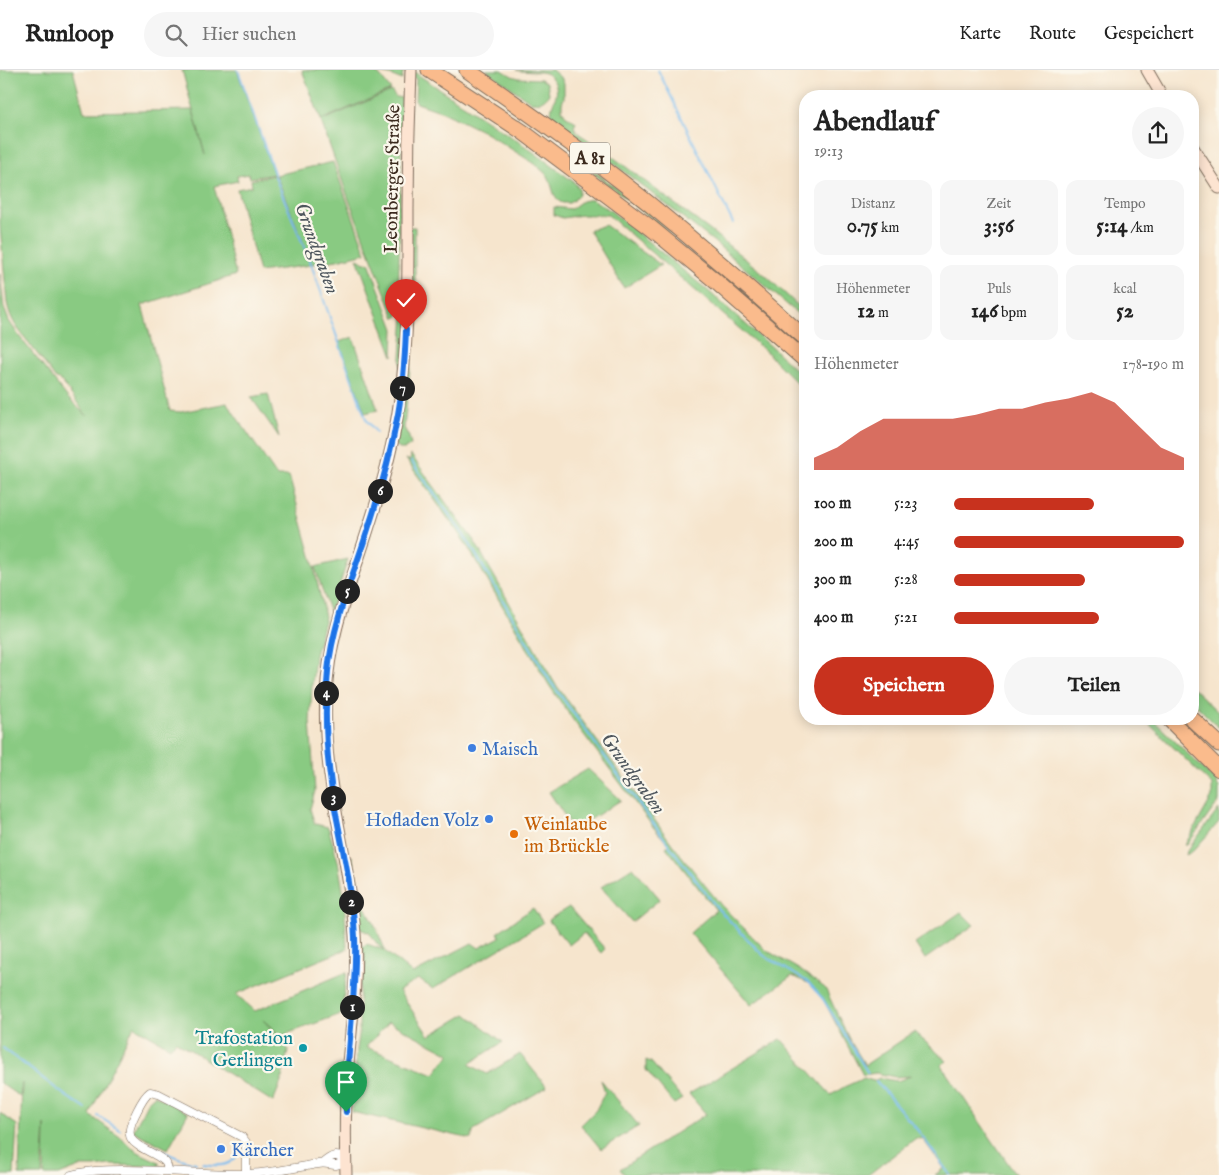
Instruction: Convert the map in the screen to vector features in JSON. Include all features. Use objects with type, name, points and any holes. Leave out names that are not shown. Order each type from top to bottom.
[{"type":"highway","name":"A 81","points":[[429,70],[523,132],[669,242],[714,278],[799,355]]},
{"type":"highway","name":"A 81","points":[[466,70],[538,119],[647,202],[799,333]]},
{"type":"highway","points":[[780,338],[799,360]]},
{"type":"highway","points":[[1175,725],[1219,769]]},
{"type":"highway","points":[[1198,725],[1219,744]]},
{"type":"main road","name":"Leonberger Straße","points":[[346,1175],[346,1095],[355,936],[350,887],[327,756],[326,696],[328,668],[338,621],[385,475],[401,396],[407,310],[411,70]]},
{"type":"main road","points":[[1147,70],[1159,90]]},
{"type":"main road","points":[[1199,157],[1219,188]]},
{"type":"street","points":[[168,1171],[167,1164],[161,1158],[136,1144],[129,1136],[131,1124],[146,1095],[150,1092],[159,1094],[242,1137],[246,1142],[246,1174]]},
{"type":"street","points":[[71,1175],[78,1173],[168,1171],[246,1174],[323,1163],[334,1166],[340,1165],[346,1159]]},
{"type":"green space","points":[[0,70],[73,70],[84,112],[193,110],[182,70],[237,70],[274,174],[250,178],[249,174],[237,176],[238,181],[214,186],[236,275],[142,305],[170,411],[181,412],[227,403],[277,476],[289,476],[312,559],[325,617],[315,655],[312,685],[310,722],[315,791],[310,809],[315,824],[328,827],[338,861],[344,897],[347,949],[236,994],[255,1011],[347,972],[341,1014],[281,1036],[263,1020],[287,1045],[288,1050],[281,1082],[273,1102],[176,1041],[170,1047],[134,1026],[90,1115],[135,1150],[159,1162],[159,1166],[109,1165],[80,1167],[59,1175],[44,1175],[45,1125],[42,1175],[19,1175],[22,1083],[20,1097],[0,1083],[0,274],[4,308],[9,321],[68,398],[87,416],[62,382],[55,378],[18,329],[7,303],[0,226]]},
{"type":"green space","points":[[302,70],[372,70],[380,76],[391,90],[321,120]]},
{"type":"green space","points":[[374,70],[411,70],[525,146],[574,182],[579,189],[579,194],[569,203],[560,202],[555,197],[546,174],[535,164],[484,132],[443,112],[417,103],[415,101],[416,79],[403,71],[402,80]]},
{"type":"green space","points":[[486,70],[502,70],[519,78],[541,79],[547,83],[549,94],[541,101],[531,102]]},
{"type":"green space","points":[[516,70],[552,70],[564,83],[562,109],[565,115],[576,122],[574,127],[578,133],[609,154],[712,232],[765,275],[799,306],[799,315],[713,241],[552,118],[551,113],[556,97],[555,83],[547,74]]},
{"type":"green space","points":[[391,91],[396,97],[402,98],[398,317],[395,318],[349,200],[321,121]]},
{"type":"green space","points":[[333,162],[366,253],[312,264],[276,175]]},
{"type":"green space","points":[[594,171],[699,255],[799,340],[799,343],[765,312],[673,235],[593,173]]},
{"type":"green space","points":[[274,175],[311,265],[259,272],[237,189],[252,186],[251,180]]},
{"type":"green space","points":[[592,199],[611,211],[706,289],[799,373],[799,385],[770,355],[608,215],[582,215],[563,218],[554,215],[554,207],[571,209],[582,201]]},
{"type":"green space","points":[[605,225],[661,265],[624,288],[589,230]]},
{"type":"green space","points":[[410,227],[415,227],[415,321],[404,428],[411,445],[405,449],[399,449],[395,444]]},
{"type":"green space","points":[[357,258],[364,263],[369,262],[394,329],[393,356]]},
{"type":"green space","points":[[353,337],[378,410],[365,413],[339,342]]},
{"type":"green space","points":[[268,394],[279,437],[251,397]]},
{"type":"green space","points":[[411,455],[475,542],[554,682],[672,844],[721,905],[766,950],[800,970],[825,988],[849,1039],[865,1065],[914,1032],[947,1061],[941,1065],[1016,1175],[935,1175],[944,1168],[922,1138],[916,1138],[868,1175],[625,1175],[620,1169],[706,1114],[689,1094],[781,1039],[831,1095],[864,1078],[873,1081],[880,1078],[897,1081],[911,1076],[895,1077],[876,1073],[863,1075],[823,999],[808,983],[792,976],[751,1005],[690,933],[716,910],[666,847],[669,845],[654,828],[573,720],[549,685],[466,544],[406,459],[410,461]]},
{"type":"green space","points":[[348,559],[335,599],[329,611],[315,567]]},
{"type":"green space","points":[[1199,694],[1219,713],[1219,728],[1199,708]]},
{"type":"green space","points":[[1150,725],[1158,725],[1218,783],[1219,801],[1187,845],[1185,845],[1212,797],[1212,785]]},
{"type":"green space","points":[[588,769],[621,800],[574,830],[549,792]]},
{"type":"green space","points":[[1219,809],[1219,822],[1193,851],[1186,855],[1187,851]]},
{"type":"green space","points":[[352,856],[363,904],[373,921],[386,952],[413,974],[472,943],[479,948],[500,937],[498,932],[533,908],[543,923],[433,989],[418,979],[399,991],[429,1036],[466,1014],[503,1042],[469,1064],[487,1074],[520,1054],[547,1087],[474,1130],[471,1139],[352,1112],[359,1036],[360,948],[367,944],[384,950],[368,931],[360,929],[350,860]],"holes":[[[389,1022],[450,1054],[434,1074],[366,1047]]]},
{"type":"green space","points":[[633,867],[660,899],[632,922],[601,887]]},
{"type":"green space","points":[[569,907],[605,949],[601,953],[584,933],[569,945],[548,920]]},
{"type":"green space","points":[[961,912],[974,925],[925,959],[915,944]]},
{"type":"green space","points":[[646,1060],[651,1062],[682,1099],[674,1104],[646,1070]]},
{"type":"green space","points":[[601,1080],[639,1126],[601,1149],[581,1125],[596,1110],[605,1092]]},
{"type":"green space","points":[[155,1095],[188,1113],[168,1149],[133,1131],[148,1101]]},
{"type":"green space","points":[[0,1113],[17,1125],[14,1175],[0,1175]]},
{"type":"waterway","name":"Grundgraben","points":[[238,70],[276,179],[310,261],[366,419],[376,432]]},
{"type":"waterway","points":[[658,70],[733,223]]},
{"type":"waterway","name":"Grundgraben","points":[[411,461],[468,541],[550,681],[669,845],[718,909],[763,955],[808,982],[823,999],[868,1073]]},
{"type":"waterway","points":[[3,1048],[86,1109]]},
{"type":"waterway","name":"Grundgraben","points":[[876,1081],[919,1132],[950,1175]]},
{"type":"waterway","points":[[98,1116],[120,1130]]},
{"type":"waterway","points":[[140,1140],[174,1156],[196,1163]]},
{"type":"waterway","points":[[203,1164],[224,1165],[232,1161],[240,1152]]},
{"type":"place","name":"Maisch","points":[[472,748]]},
{"type":"place","name":"Hofladen Volz","points":[[489,819]]},
{"type":"place","name":"Weinlaube im Brückle","points":[[514,834]]},
{"type":"place","name":"Trafostation Gerlingen","points":[[303,1048]]},
{"type":"place","name":"Kärcher","points":[[221,1149]]},
{"type":"route","points":[[346,1112],[355,969],[355,936],[350,887],[327,756],[325,726],[328,668],[338,621],[369,527],[391,450],[403,380],[406,330]]}]
